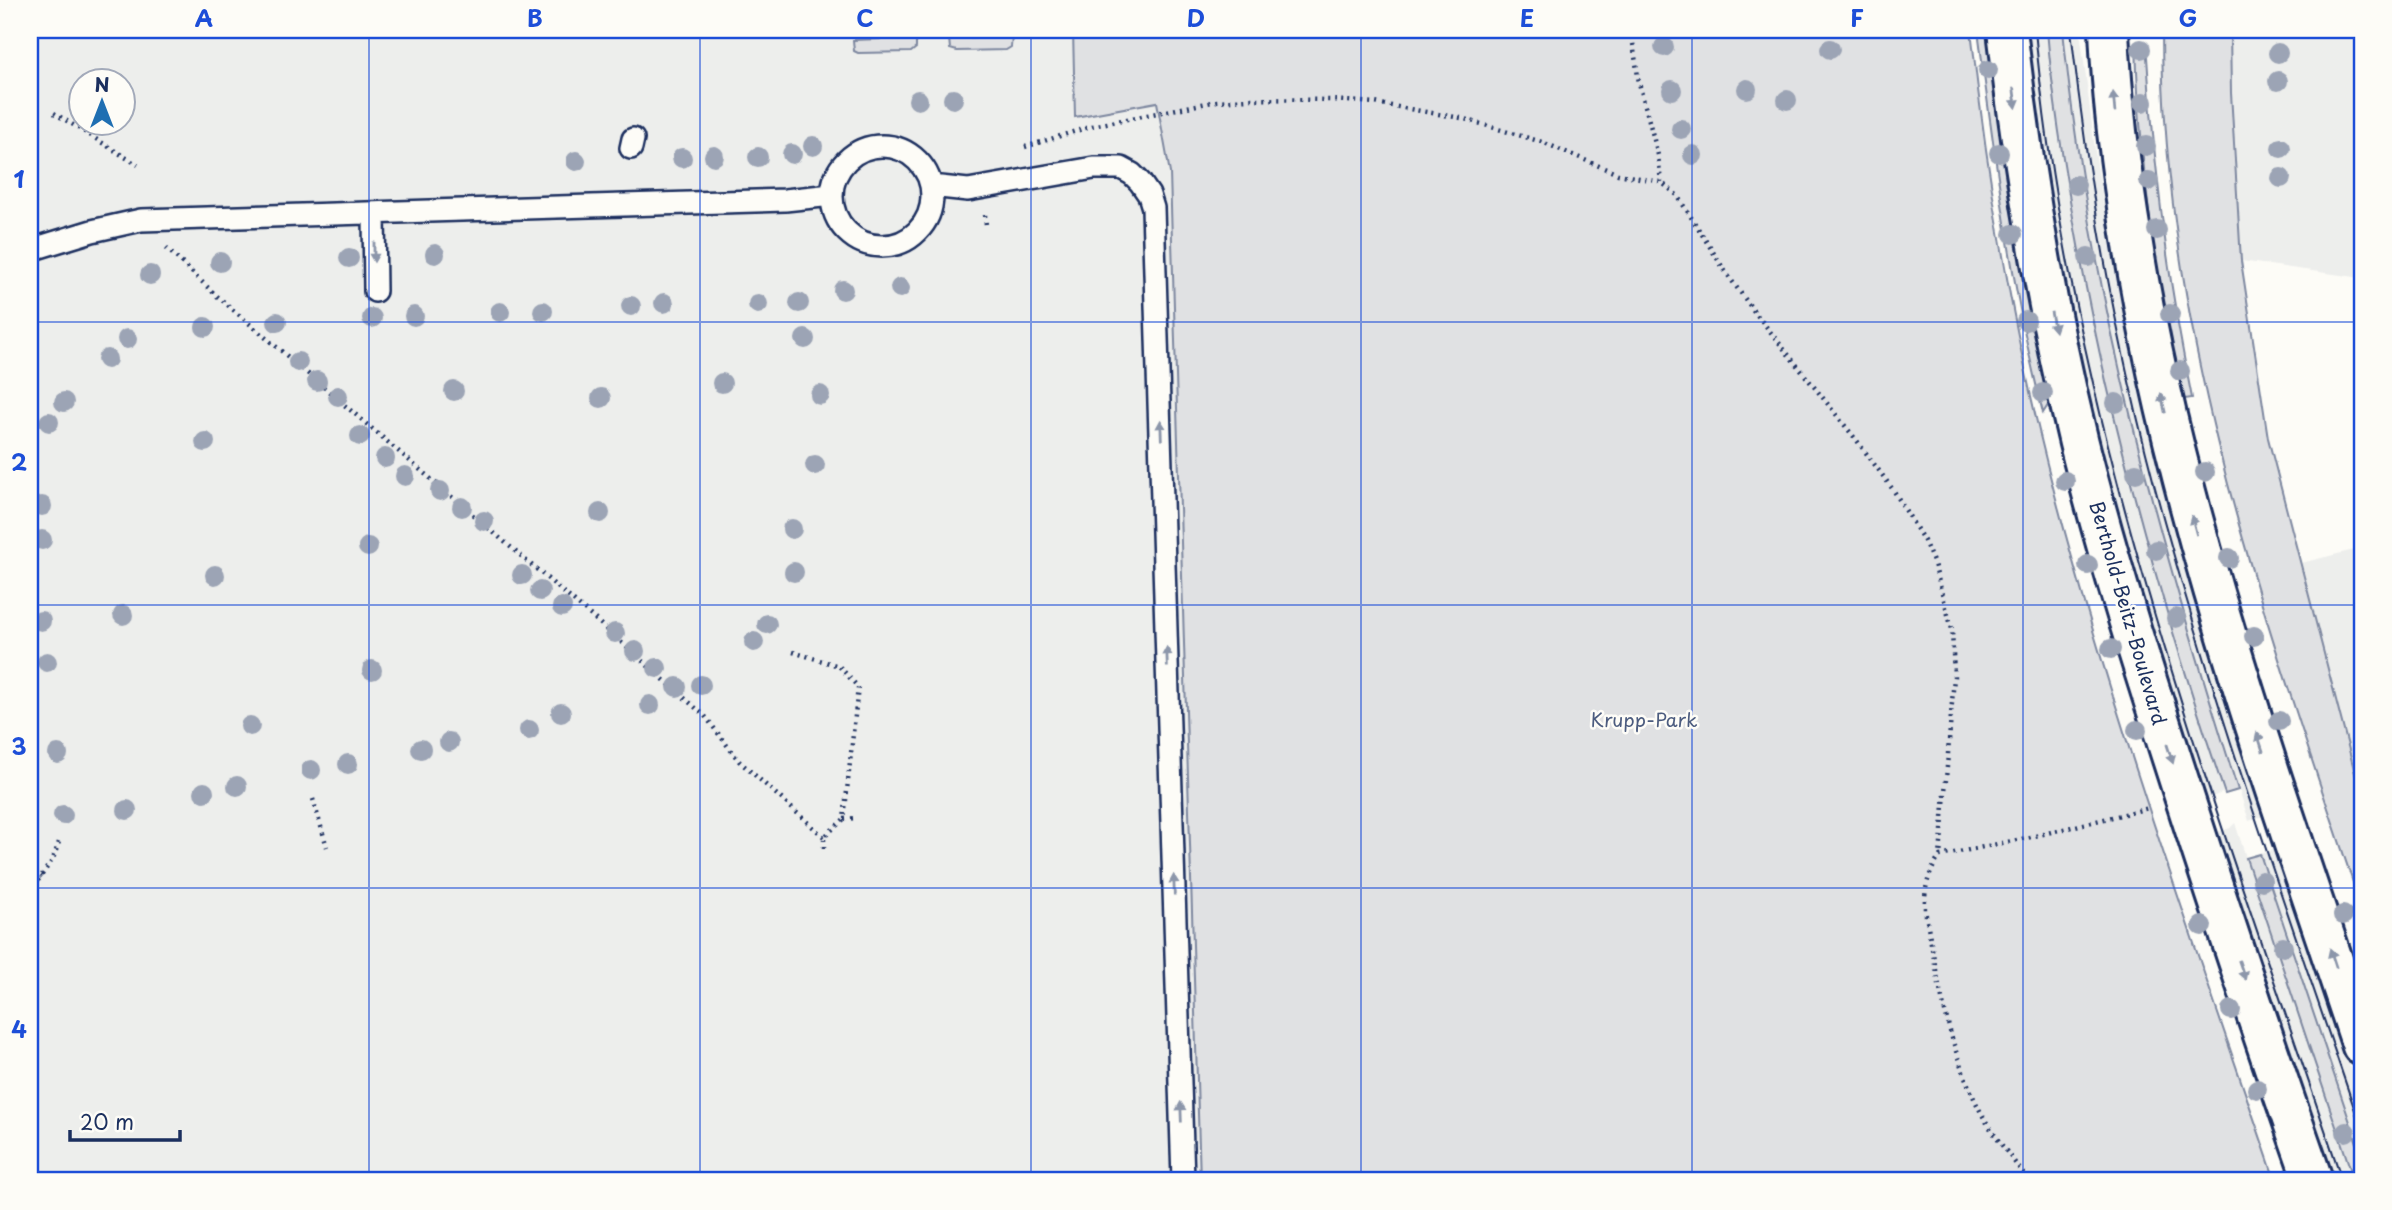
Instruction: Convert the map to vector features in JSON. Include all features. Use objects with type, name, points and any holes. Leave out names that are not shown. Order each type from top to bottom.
[{"type":"main road","name":"Berthold-Beitz-Boulevard","points":[[2007,30],[2038,248],[2063,374],[2094,499],[2153,702],[2313,1180]]},
{"type":"main road","points":[[2109,30],[2121,170],[2142,299],[2174,450],[2228,639],[2362,1046]]},
{"type":"lane","points":[[889,146],[906,152],[920,163],[931,186],[931,206],[923,225],[902,241],[883,246],[864,242],[849,232],[835,213],[832,195],[834,182],[844,164],[854,155],[872,147],[889,146]]},
{"type":"lane","points":[[931,186],[968,190],[1094,168],[1121,168],[1132,174],[1140,183],[1149,195],[1153,208],[1183,1180]]},
{"type":"lane","points":[[30,250],[141,219],[785,200],[832,195]]},
{"type":"lane","points":[[374,213],[375,290]]},
{"type":"path","points":[[1631,30],[1639,83],[1658,155],[1661,183]]},
{"type":"path","points":[[1160,111],[1217,101],[1248,99],[1343,101],[1398,106],[1461,118],[1542,142],[1618,174],[1661,183],[1677,195],[1753,310],[1818,390],[1894,491],[1924,541],[1934,564],[1952,629],[1954,677],[1940,856],[1927,880],[1924,891],[1925,910],[1950,1032],[1973,1094],[1984,1118],[2028,1180]]},
{"type":"path","points":[[54,113],[138,164]]},
{"type":"path","points":[[166,247],[217,296],[705,716],[740,761],[824,838]]},
{"type":"path","points":[[793,652],[839,666],[858,687],[844,819]]},
{"type":"path","points":[[313,799],[327,847]]},
{"type":"path","points":[[1940,856],[2150,808]]},
{"type":"path","points":[[824,850],[824,838],[844,819],[857,818]]},
{"type":"path","points":[[30,892],[53,859],[59,842]]},
{"type":"path","points":[[30,867],[42,877]]},
{"type":"shaded area","points":[[30,30],[1073,30],[1076,117],[1158,102],[1170,173],[1200,1180],[30,1180]]},
{"type":"shaded area","points":[[2026,30],[2047,30],[2074,220],[2111,407],[2151,557],[2224,792],[2205,800],[2136,580],[2089,403],[2047,188]]},
{"type":"shaded area","points":[[2063,30],[2080,30],[2096,158],[2111,248],[2127,334],[2154,451],[2190,581],[2265,815],[2249,821],[2175,589],[2125,400],[2078,148]]},
{"type":"shaded area","points":[[2230,30],[2362,30],[2362,278],[2241,261]]},
{"type":"shaded area","points":[[2362,548],[2362,800],[2301,563]]},
{"type":"shaded area","points":[[2235,823],[2354,1180],[2333,1180],[2216,833]]},
{"type":"shaded area","points":[[2276,849],[2362,1104],[2362,1158],[2260,854]]},
{"type":"green space","points":[[880,30],[888,30],[888,39],[916,38],[916,48],[911,52],[854,51],[853,40],[880,39]]},
{"type":"green space","points":[[976,30],[984,30],[984,36],[1012,36],[1011,47],[1006,50],[950,49],[949,38],[976,37]]},
{"type":"green space","name":"Krupp-Park","points":[[1073,30],[1971,30],[2004,264],[2027,380],[2055,495],[2131,754],[2275,1180],[1200,1180],[1170,173],[1157,102],[1075,117]]},
{"type":"green space","points":[[1978,30],[1989,30],[2050,402],[2043,413],[2013,270]]},
{"type":"green space","points":[[2047,30],[2063,30],[2090,225],[2109,320],[2154,508],[2238,790],[2225,794],[2162,595],[2109,393],[2070,200],[2056,115]]},
{"type":"green space","points":[[2162,30],[2230,30],[2241,261],[2268,438],[2362,800],[2362,909],[2257,586],[2226,477],[2200,367],[2180,256],[2167,143]]},
{"type":"green space","points":[[2136,42],[2146,42],[2162,221],[2192,398],[2185,399],[2181,395],[2156,264],[2141,131]]},
{"type":"green space","points":[[2260,854],[2362,1158],[2362,1180],[2354,1180],[2246,858]]},
{"type":"tram line","points":[[2035,30],[2053,178],[2080,325],[2114,470],[2154,614],[2199,756],[2342,1180]]},
{"type":"tram line","points":[[2071,30],[2098,224],[2123,352],[2153,479],[2238,764],[2362,1131]]}]
